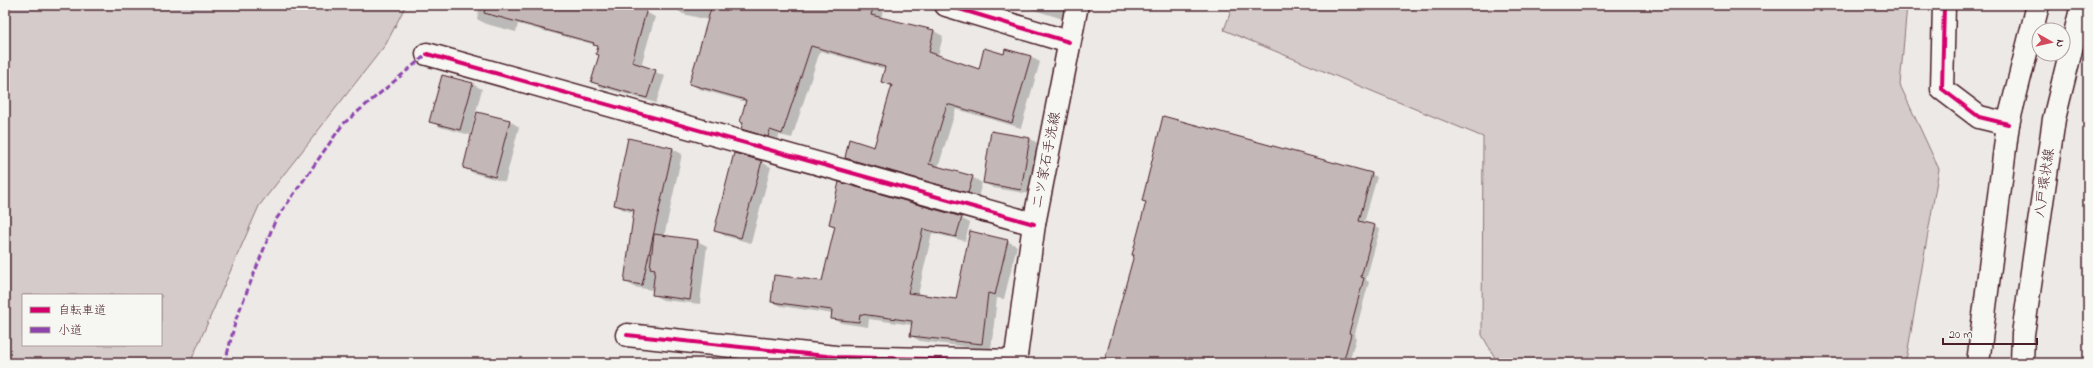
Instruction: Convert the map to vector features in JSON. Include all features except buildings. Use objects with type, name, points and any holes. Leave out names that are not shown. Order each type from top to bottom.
[{"type":"street","points":[[946,5],[1070,42]]},
{"type":"street","name":"二ツ家石手洗線","points":[[1016,362],[1034,224],[1077,5]]},
{"type":"street","points":[[1944,5],[1942,89],[1979,117],[2008,124]]},
{"type":"street","points":[[1978,363],[2008,124],[2038,5]]},
{"type":"street","name":"八戸環状線","points":[[2022,363],[2023,334],[2054,119],[2082,5]]},
{"type":"street","points":[[427,54],[1034,224]]},
{"type":"street","points":[[627,335],[836,357],[1016,362]]},
{"type":"shaded area","points":[[5,5],[406,5],[386,44],[259,206],[190,363],[5,363]]},
{"type":"shaded area","points":[[1233,5],[1907,5],[1900,85],[1939,169],[1907,355],[1904,363],[1498,363],[1482,335],[1483,137],[1224,30]]},
{"type":"marked path","points":[[225,363],[236,319],[275,221],[343,124],[427,54]]},
{"type":"cycle path","points":[[946,5],[1069,42]]},
{"type":"cycle path","points":[[1944,5],[1942,89],[1979,117],[2008,124]]},
{"type":"cycle path","points":[[427,54],[1034,224]]},
{"type":"cycle path","points":[[627,335],[836,357],[1016,361]]}]
